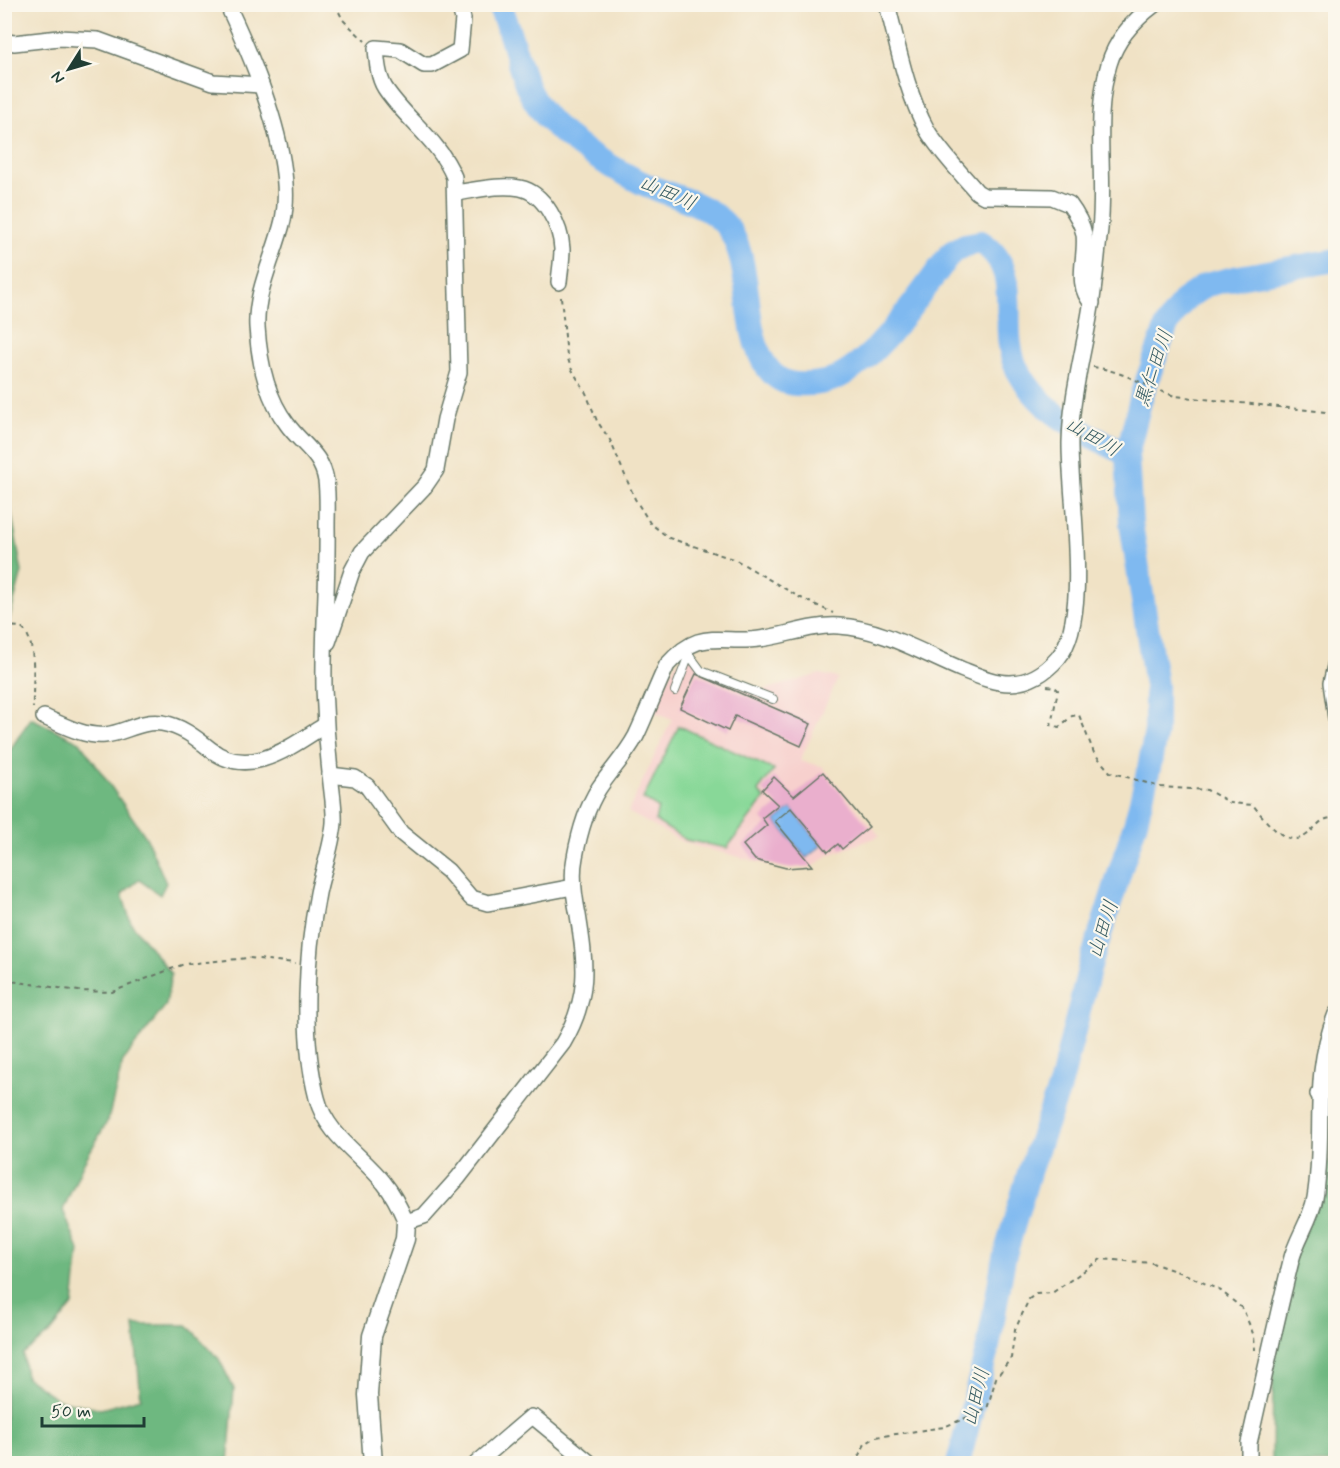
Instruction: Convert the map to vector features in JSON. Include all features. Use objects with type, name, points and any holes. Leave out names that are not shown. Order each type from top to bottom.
[{"type":"street","points":[[227,4],[261,85],[282,158],[286,189],[283,219],[258,307],[260,354],[269,392],[277,411],[289,428],[314,452],[322,466],[326,482],[328,570],[324,646],[325,725],[334,818],[332,840],[319,891],[309,964],[308,1016],[317,1102],[327,1122],[339,1138],[384,1183],[397,1200],[406,1222],[405,1239],[372,1336],[368,1395],[373,1464]]},
{"type":"street","points":[[324,646],[332,634],[352,572],[362,552],[425,486],[436,470],[445,419],[459,372],[456,193],[448,161],[385,88],[378,70],[376,48],[400,50],[424,65],[432,65],[460,50],[463,19],[459,4]]},
{"type":"street","points":[[887,4],[903,66],[922,118],[935,142],[977,192],[984,196],[1052,196],[1070,204],[1084,233],[1083,284],[1085,296],[1092,303]]},
{"type":"street","points":[[406,1222],[424,1216],[458,1178],[563,1043],[574,1024],[582,1004],[585,957],[573,887],[574,858],[580,835],[598,790],[636,736],[667,665],[688,652],[698,641],[718,637],[747,640],[806,628],[839,626],[875,633],[997,681],[1009,683],[1035,678],[1059,657],[1067,640],[1074,610],[1077,556],[1070,487],[1070,441],[1072,416],[1092,303],[1101,225],[1102,97],[1109,63],[1119,41],[1139,16],[1155,4]]},
{"type":"street","points":[[4,41],[14,43],[59,38],[98,40],[213,82],[261,85]]},
{"type":"street","points":[[456,193],[505,187],[523,188],[538,196],[558,229],[562,248],[559,282]]},
{"type":"street","points":[[1335,662],[1331,683],[1335,718]]},
{"type":"street","points":[[44,717],[95,735],[107,735],[137,724],[165,724],[192,735],[218,756],[244,763],[270,758],[325,725]]},
{"type":"street","points":[[330,775],[355,778],[367,786],[401,833],[442,865],[471,898],[488,903],[573,887]]},
{"type":"street","points":[[1249,1464],[1249,1443],[1291,1258],[1314,1200],[1319,1166],[1318,1094],[1322,1055],[1335,1014]]},
{"type":"street","points":[[1318,1094],[1335,1088]]},
{"type":"street","points":[[476,1464],[531,1417],[536,1418],[591,1464]]},
{"type":"lane","points":[[675,691],[688,652]]},
{"type":"lane","points":[[688,652],[701,671],[773,699]]},
{"type":"path","points":[[335,4],[357,35],[376,48]]},
{"type":"path","points":[[559,282],[567,356],[571,368],[586,393],[597,421],[610,440],[634,499],[650,523],[669,538],[736,560],[799,597],[831,610],[839,626]]},
{"type":"path","points":[[1080,366],[1115,370],[1175,396],[1335,413]]},
{"type":"path","points":[[4,627],[19,627],[28,634],[33,648],[33,710],[44,717]]},
{"type":"path","points":[[1035,678],[1041,685],[1055,687],[1058,690],[1050,721],[1053,728],[1059,727],[1072,716],[1079,715],[1101,764],[1110,772],[1153,786],[1208,790],[1231,803],[1253,805],[1274,831],[1297,839],[1304,836],[1319,821],[1335,818]]},
{"type":"path","points":[[4,980],[79,991],[112,992],[184,964],[203,961],[249,958],[309,964]]},
{"type":"path","points":[[854,1464],[865,1444],[876,1437],[944,1427],[982,1413],[987,1408],[996,1378],[1011,1358],[1015,1330],[1029,1299],[1036,1294],[1052,1293],[1101,1259],[1152,1263],[1187,1275],[1221,1291],[1243,1309],[1254,1336],[1255,1356]]},
{"type":"shaded area","points":[[692,651],[706,671],[764,690],[820,674],[838,678],[800,761],[822,766],[880,836],[829,855],[812,867],[787,869],[684,843],[628,812],[672,719],[652,711],[674,666]]},
{"type":"green space","points":[[5,477],[22,572],[4,635]]},
{"type":"green space","points":[[31,718],[80,742],[146,837],[166,883],[160,895],[139,880],[122,894],[131,923],[171,974],[166,1005],[123,1061],[108,1120],[83,1164],[63,1210],[79,1250],[73,1305],[51,1332],[23,1354],[26,1377],[59,1400],[101,1409],[141,1398],[134,1325],[187,1325],[219,1359],[234,1389],[228,1463],[5,1463],[4,759]]},
{"type":"green space","points":[[679,726],[774,770],[758,791],[765,798],[727,848],[686,840],[655,821],[658,808],[643,799]]},
{"type":"green space","points":[[1335,1156],[1335,1463],[1272,1464],[1273,1367],[1290,1269],[1326,1164]]},
{"type":"water","points":[[791,808],[822,845],[806,858],[775,821]]},
{"type":"building","points":[[696,674],[811,724],[801,746],[735,716],[728,731],[680,708]]},
{"type":"building","points":[[823,772],[869,827],[842,849],[838,844],[828,852],[791,808],[775,821],[812,866],[786,868],[755,860],[743,845],[767,825],[762,818],[778,805],[762,790],[774,777],[794,796]]},
{"type":"waterway","name":"山田川","points":[[498,4],[527,86],[536,102],[560,131],[591,154],[650,187],[703,207],[730,230],[741,258],[755,342],[767,367],[779,379],[796,384],[820,383],[839,377],[859,364],[888,335],[952,252],[965,245],[981,242],[995,254],[1003,269],[1007,284],[1011,353],[1027,385],[1051,411],[1065,421],[1127,455]]},
{"type":"waterway","name":"山田川","points":[[958,1464],[989,1342],[1004,1258],[1030,1169],[1061,1083],[1090,966],[1136,821],[1156,731],[1156,686],[1131,523],[1127,455],[1142,394],[1167,325],[1184,300],[1206,285],[1336,260]]},
{"type":"water label","name":"黒仁田川","points":[[1153,368]]}]
